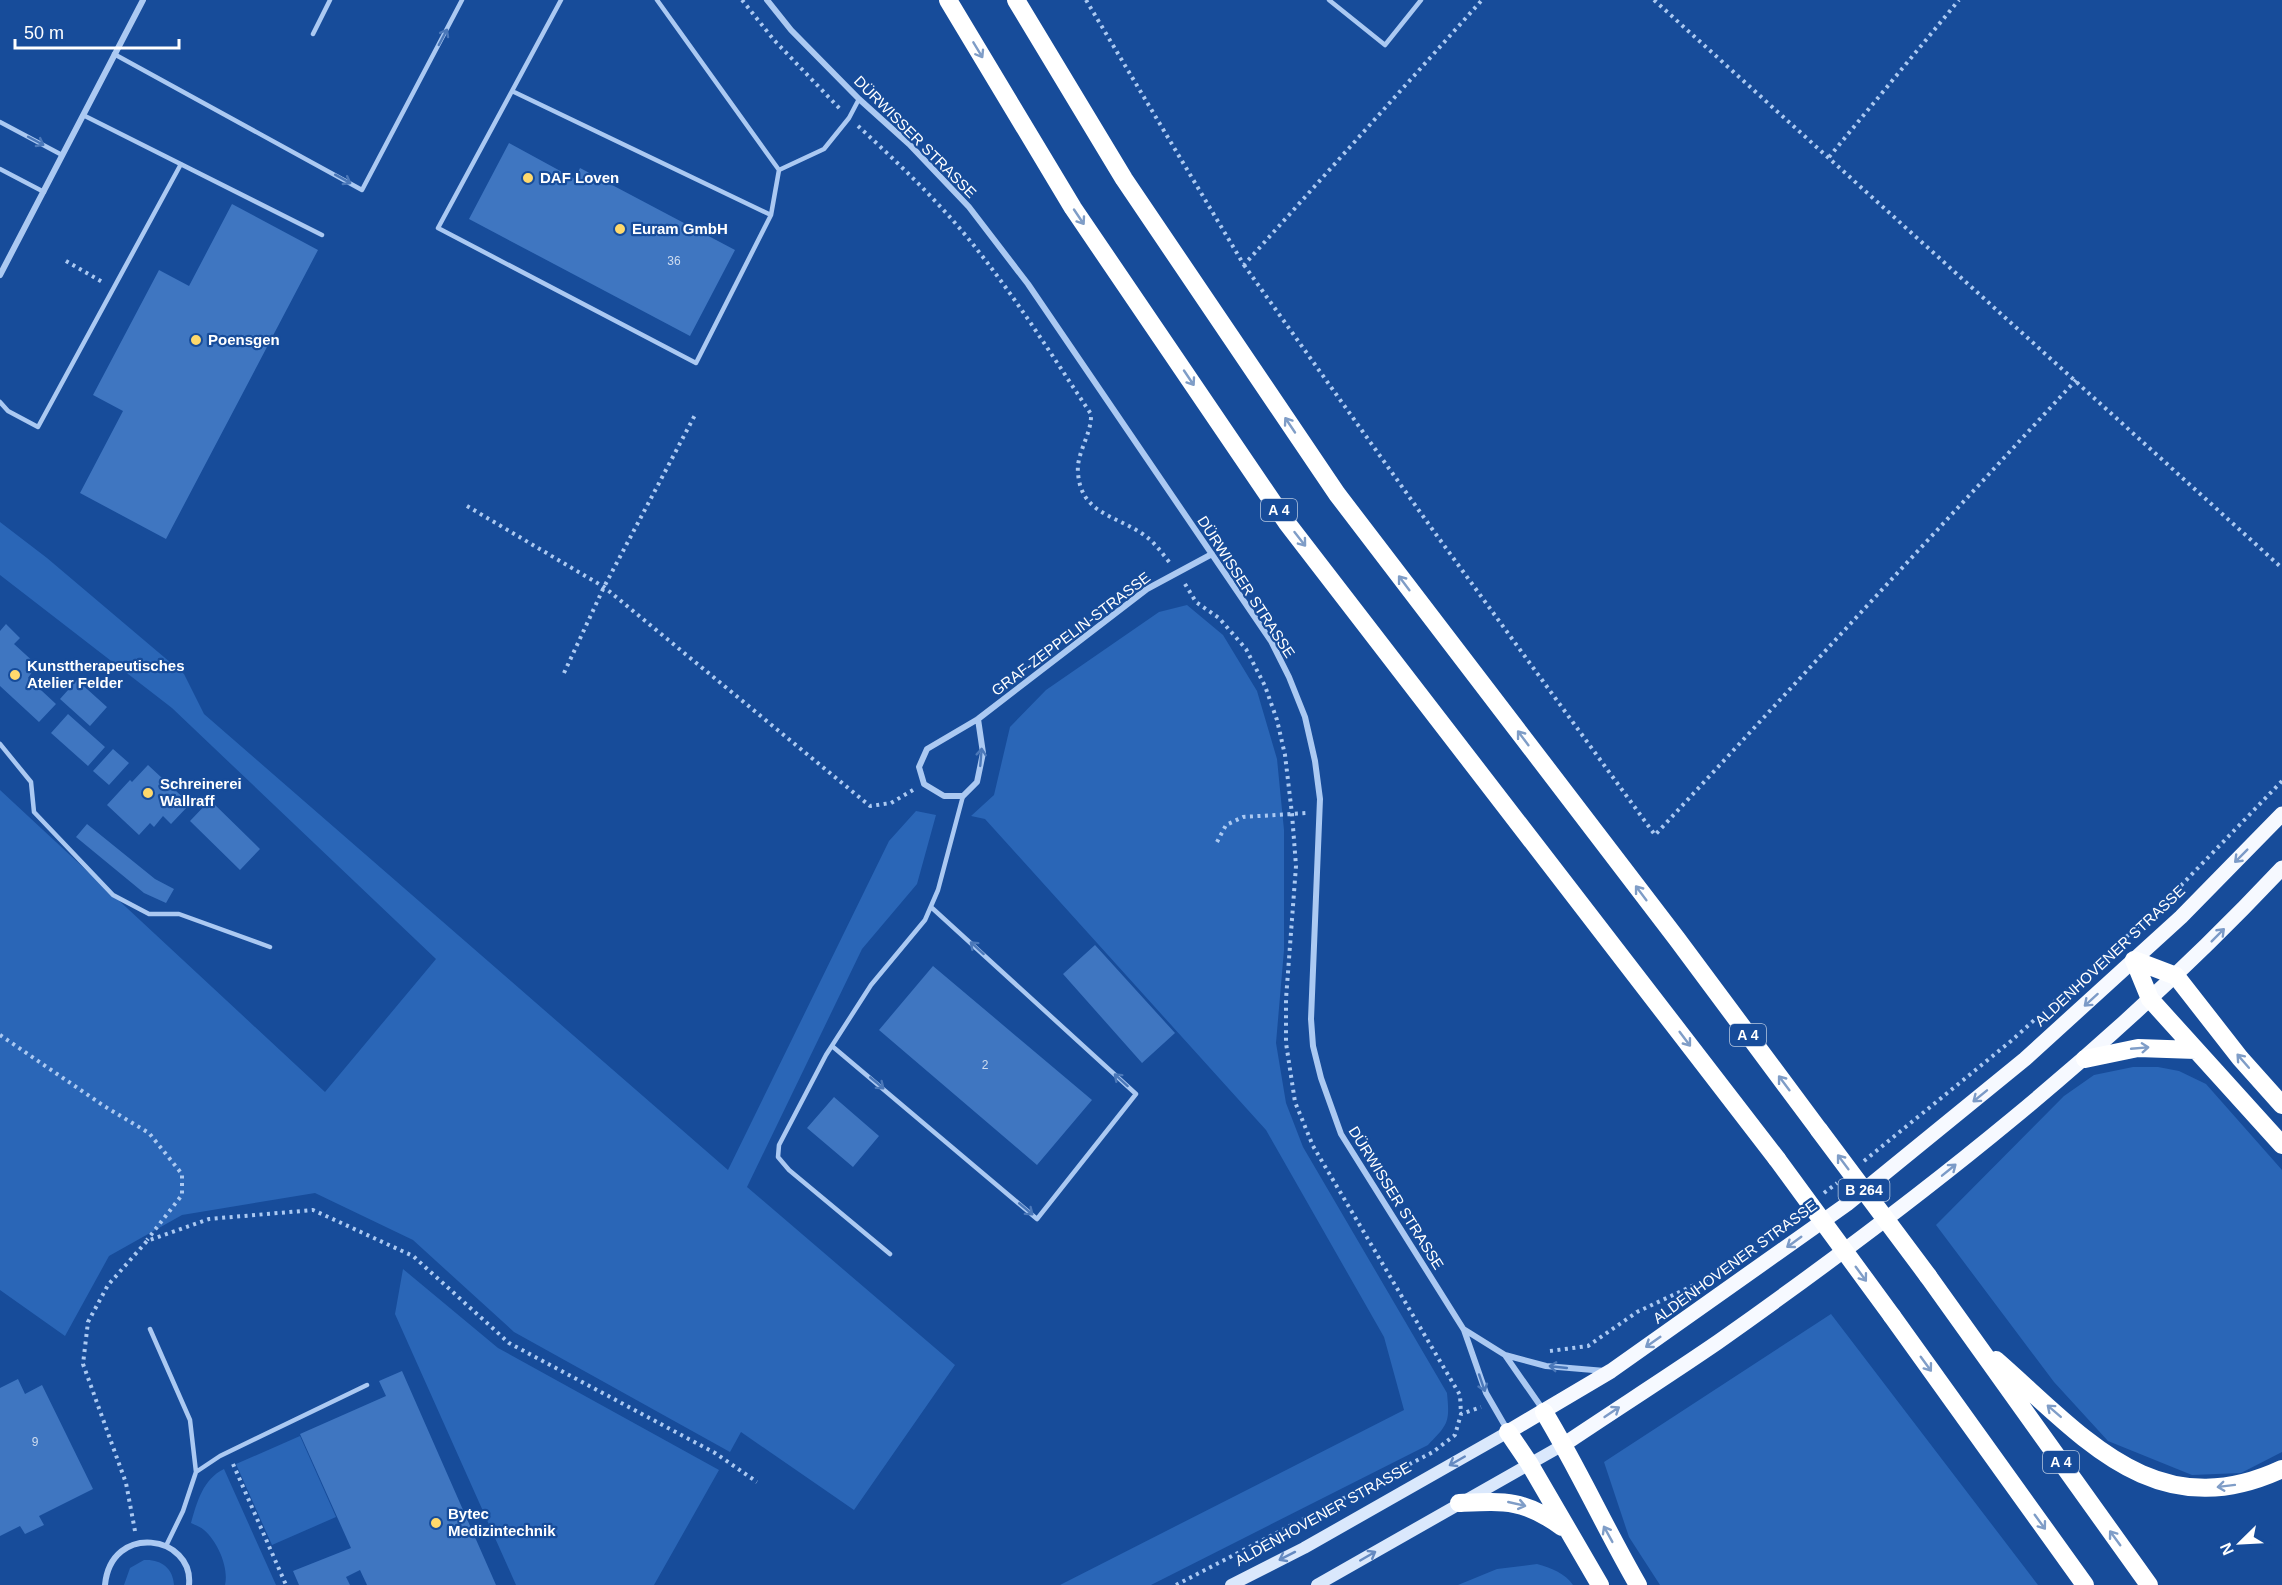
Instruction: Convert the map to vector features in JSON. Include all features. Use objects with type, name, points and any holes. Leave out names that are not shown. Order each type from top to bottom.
[{"type":"highway","name":"A 4","points":[[948,0],[1073,208],[1287,523],[1777,1159],[2085,1585]]},
{"type":"highway","name":"A 4","points":[[1016,0],[1124,179],[1336,494],[1677,939],[1928,1276],[2149,1585]]},
{"type":"highway","points":[[2134,960],[2176,976],[2240,1058],[2282,1105]]},
{"type":"highway","points":[[2134,960],[2150,999],[2282,1145]]},
{"type":"highway","points":[[2085,1059],[2138,1048],[2196,1050]]},
{"type":"highway","points":[[1972,1338],[2092,1444],[2124,1467],[2144,1476],[2174,1484],[2208,1488],[2252,1481],[2282,1469]]},
{"type":"highway","points":[[1544,1412],[1608,1535],[1638,1585]]},
{"type":"highway","points":[[1508,1432],[1529,1463],[1600,1585]]},
{"type":"highway","points":[[1459,1503],[1509,1502],[1524,1505],[1548,1517],[1567,1531]]},
{"type":"highway","points":[[2060,1549],[2072,1585]]},
{"type":"main road","name":"ALDENHOVENER STRASSE","points":[[1231,1585],[1304,1548],[1544,1412],[1611,1371],[1847,1204],[2025,1059],[2181,917],[2282,814]]},
{"type":"main road","name":"B 264","points":[[1563,1445],[1717,1342],[1904,1206],[2085,1059],[2176,976],[2282,868]]},
{"type":"main road","points":[[1317,1585],[1563,1445]]},
{"type":"street","points":[[0,275],[143,0]]},
{"type":"street","name":"DÜRWISSER STRASSE","points":[[767,0],[791,30],[859,99],[909,144],[969,207],[1028,284],[1271,641],[1305,717],[1315,761],[1320,813],[1311,1019],[1313,1046],[1321,1078],[1341,1134],[1464,1330],[1491,1403],[1508,1432]]},
{"type":"street","name":"GRAF-ZEPPELIN-STRASSE","points":[[924,784],[919,767],[927,749],[978,719],[1147,589],[1212,554]]},
{"type":"street","points":[[924,784],[944,796],[963,796],[977,782],[983,753],[978,719]]},
{"type":"street","name":"DÜRWISSER STRASSE","points":[[1464,1330],[1505,1355],[1546,1365],[1611,1371]]},
{"type":"street","name":"DÜRWISSER STRASSE","points":[[1505,1355],[1544,1412]]},
{"type":"street","points":[[105,1585],[107,1570],[124,1548],[137,1543],[152,1542],[166,1545],[178,1554],[186,1566],[189,1585]]},
{"type":"lane","points":[[313,34],[330,0]]},
{"type":"lane","points":[[114,54],[362,190],[462,0]]},
{"type":"lane","points":[[561,0],[438,228],[696,363],[771,215],[779,170],[657,0]]},
{"type":"lane","points":[[1329,0],[1385,45],[1421,0]]},
{"type":"lane","points":[[512,91],[771,215]]},
{"type":"lane","points":[[779,170],[824,148],[849,118],[859,99]]},
{"type":"lane","points":[[83,115],[322,235]]},
{"type":"lane","points":[[0,122],[62,155]]},
{"type":"lane","points":[[0,402],[8,411],[38,427],[181,164]]},
{"type":"lane","points":[[0,169],[44,192]]},
{"type":"lane","points":[[0,744],[31,782],[34,812],[113,895],[149,914],[179,914],[270,947]]},
{"type":"lane","points":[[890,1254],[789,1170],[778,1157],[779,1145],[832,1046],[871,985],[925,920],[938,890],[963,796]]},
{"type":"lane","points":[[832,1046],[1037,1219],[1136,1094],[931,907]]},
{"type":"lane","points":[[150,1329],[190,1420],[196,1472],[183,1510],[166,1545]]},
{"type":"lane","points":[[196,1472],[228,1452],[367,1385]]},
{"type":"path","points":[[742,0],[774,40],[966,236],[1010,292],[1090,414],[1090,423],[1077,468],[1083,492],[1092,506],[1102,515],[1127,525],[1154,542],[1178,573],[1196,602],[1219,618],[1246,649],[1265,686],[1277,720],[1293,831]]},
{"type":"path","points":[[1086,0],[1244,265],[1435,533],[1655,835],[2076,380]]},
{"type":"path","points":[[1244,265],[1482,0]]},
{"type":"path","points":[[1654,0],[2282,568]]},
{"type":"path","points":[[1829,157],[1959,0]]},
{"type":"path","points":[[66,261],[114,288]]},
{"type":"path","points":[[564,673],[603,587],[695,415]]},
{"type":"path","points":[[467,506],[603,587],[870,807],[891,803],[924,784]]},
{"type":"path","points":[[1859,1166],[2011,1041],[2168,900],[2282,781]]},
{"type":"path","points":[[1217,842],[1226,825],[1243,817],[1320,813]]},
{"type":"path","points":[[0,1035],[104,1106],[149,1133],[182,1174],[182,1196],[147,1241],[108,1285],[88,1322],[83,1364],[126,1483],[137,1543]]},
{"type":"path","points":[[1823,1195],[1841,1180]]},
{"type":"path","points":[[147,1241],[209,1219],[314,1210],[413,1256],[509,1343],[715,1453],[757,1482]]},
{"type":"path","points":[[1767,1236],[1795,1215]]},
{"type":"path","points":[[1546,1365],[1549,1351],[1588,1346],[1637,1312],[1711,1277]]},
{"type":"path","points":[[1176,1585],[1433,1452],[1455,1435],[1461,1414],[1491,1403]]},
{"type":"path","points":[[228,1452],[286,1585]]},
{"type":"shaded area","points":[[0,522],[47,558],[184,674],[204,714],[728,1170],[889,841],[916,811],[936,815],[917,884],[862,949],[747,1187],[955,1365],[854,1510],[741,1432],[730,1452],[514,1332],[413,1240],[315,1193],[182,1215],[109,1256],[65,1336],[0,1290],[0,790],[325,1092],[436,959],[172,708],[0,575]]},
{"type":"shaded area","points":[[1187,605],[1223,635],[1257,691],[1277,759],[1284,830],[1284,950],[1276,1043],[1286,1103],[1303,1147],[1447,1393],[1448,1417],[1444,1427],[1428,1445],[1151,1585],[1060,1585],[1404,1410],[1384,1337],[1266,1130],[985,819],[971,816],[994,795],[1010,727],[1046,690],[1159,612]]},
{"type":"shaded area","points":[[2133,1067],[2158,1067],[2179,1071],[2206,1084],[2282,1170],[2282,1452],[2241,1473],[2192,1475],[2108,1441],[2054,1382],[1936,1225],[2064,1096],[2094,1075]]},
{"type":"shaded area","points":[[403,1269],[498,1348],[719,1470],[654,1585],[516,1585],[395,1314]]},
{"type":"shaded area","points":[[1831,1314],[2038,1585],[1660,1585],[1629,1537],[1604,1462]]},
{"type":"shaded area","points":[[300,1436],[336,1517],[272,1545],[236,1464]]},
{"type":"shaded area","points":[[224,1469],[276,1585],[225,1585],[224,1563],[218,1548],[204,1530],[191,1523],[206,1485]]},
{"type":"shaded area","points":[[144,1560],[156,1561],[169,1569],[174,1585],[124,1585],[130,1568]]},
{"type":"shaded area","points":[[1537,1564],[1562,1574],[1573,1585],[1458,1585],[1497,1569]]},
{"type":"building","points":[[509,143],[575,179],[580,168],[735,250],[690,336],[469,219]]},
{"type":"building","name":"Poensgen","points":[[232,204],[318,250],[166,539],[80,493],[123,411],[93,395],[159,270],[189,286]]},
{"type":"building","name":"Kunsttherapeutisches Atelier Felder","points":[[6,624],[20,638],[14,644],[37,665],[28,678],[56,704],[39,722],[0,686],[0,631]]},
{"type":"building","points":[[77,680],[107,707],[90,726],[60,699]]},
{"type":"building","points":[[68,714],[105,747],[88,766],[51,733]]},
{"type":"building","points":[[113,749],[129,763],[109,785],[93,771]]},
{"type":"building","name":"Schreinerei Wallraff","points":[[148,765],[190,804],[171,824],[163,816],[154,827],[150,823],[139,835],[107,805],[130,780],[132,782]]},
{"type":"building","points":[[210,800],[260,849],[240,870],[190,821]]},
{"type":"building","points":[[87,824],[155,879],[174,889],[166,903],[144,893],[76,837]]},
{"type":"building","points":[[1095,945],[1175,1033],[1142,1063],[1063,974]]},
{"type":"building","points":[[933,966],[1092,1100],[1037,1165],[879,1030]]},
{"type":"building","points":[[834,1097],[879,1136],[853,1167],[807,1128]]},
{"type":"building","points":[[402,1371],[496,1585],[367,1585],[360,1570],[346,1577],[350,1585],[299,1585],[293,1571],[351,1548],[300,1434],[386,1396],[379,1381]]},
{"type":"building","points":[[18,1379],[25,1394],[42,1385],[93,1489],[39,1516],[44,1525],[25,1534],[20,1526],[0,1536],[0,1388]]},
{"type":"place","name":"DAF Loven","points":[[528,178]]},
{"type":"place","name":"Euram GmbH","points":[[620,229]]},
{"type":"place","name":"Poensgen","points":[[196,340]]},
{"type":"place","name":"Kunsttherapeutisches Atelier Felder","points":[[15,675]]},
{"type":"place","name":"Schreinerei Wallraff","points":[[148,793]]},
{"type":"place","name":"Bytec Medizintechnik","points":[[436,1523]]}]
